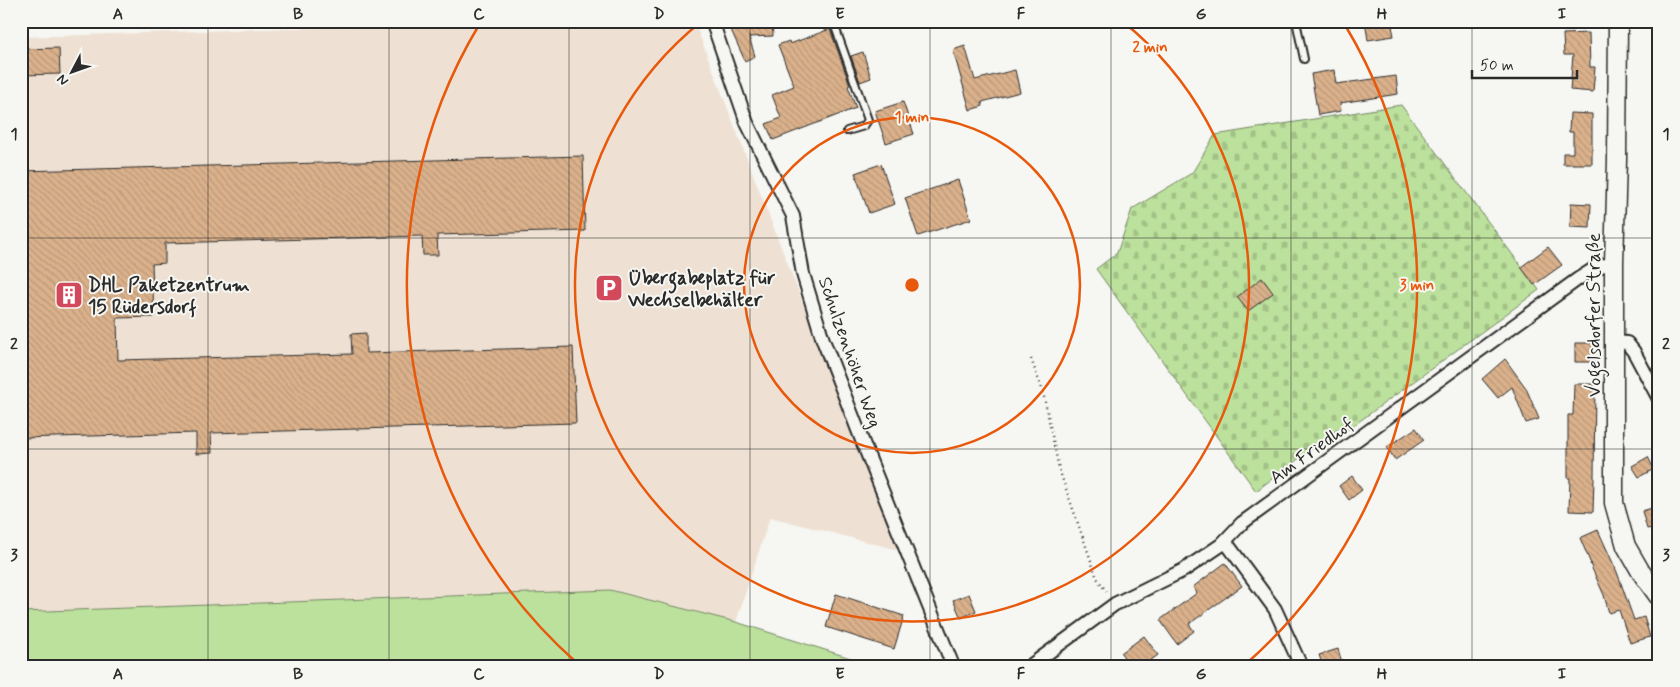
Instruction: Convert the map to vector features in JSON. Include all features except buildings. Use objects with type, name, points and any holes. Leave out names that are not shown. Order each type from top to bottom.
[{"type":"street","name":"Schulzenhöher Weg","points":[[712,21],[747,123],[793,216],[803,274],[823,340],[864,448],[953,666]]},
{"type":"street","name":"Vogelsdorfer Straße","points":[[1618,21],[1614,263],[1614,503],[1626,546],[1641,572],[1659,597]]},
{"type":"street","name":"Am Friedhof","points":[[1030,666],[1115,604],[1184,570],[1225,541],[1242,523],[1578,279],[1597,267],[1614,263]]},
{"type":"street","points":[[1614,342],[1627,343],[1634,352],[1659,399]]},
{"type":"street","points":[[1225,541],[1275,609],[1301,666]]},
{"type":"lane","points":[[834,21],[868,120],[864,126],[847,131]]},
{"type":"lane","points":[[1296,21],[1304,58]]},
{"type":"path","points":[[21,24],[116,21]]},
{"type":"path","points":[[1031,359],[1043,392],[1059,469],[1097,578],[1115,604]]},
{"type":"shaded area","points":[[509,21],[694,21],[898,550],[770,517],[736,622],[610,590],[21,612],[21,37]]},
{"type":"green space","points":[[1401,105],[1539,290],[1346,431],[1342,426],[1256,491],[1096,269],[1117,253],[1132,209],[1192,173],[1215,135]]},
{"type":"green space","points":[[610,590],[736,622],[876,666],[21,666],[21,612]]},
{"type":"place","name":"Übergabeplatz für Wechselbehälter","points":[[609,288]]},
{"type":"place","name":"DHL Paketzentrum 15 Rüdersdorf","points":[[69,295]]}]
